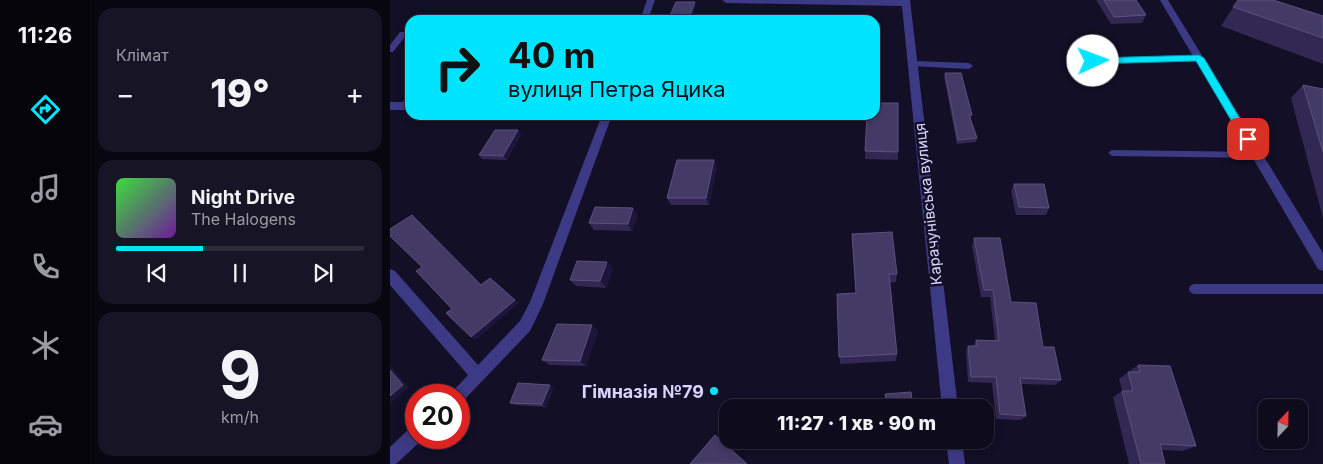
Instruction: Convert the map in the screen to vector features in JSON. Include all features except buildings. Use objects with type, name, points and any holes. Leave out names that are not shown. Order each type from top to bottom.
[{"type":"street","points":[[646,15],[651,0]]},
{"type":"street","points":[[726,0],[906,2]]},
{"type":"street","points":[[1164,0],[1323,265]]},
{"type":"street","name":"Карачунівська вулиця","points":[[906,2],[949,399]]},
{"type":"street","points":[[390,106],[405,106]]},
{"type":"street","points":[[469,384],[524,326],[536,304],[605,120]]},
{"type":"street","points":[[390,275],[477,376]]},
{"type":"street","points":[[390,458],[405,444]]},
{"type":"street","points":[[955,449],[957,464]]},
{"type":"lane","points":[[390,50],[403,34]]},
{"type":"lane","points":[[1093,61],[1199,58]]},
{"type":"lane","points":[[913,64],[969,66]]},
{"type":"lane","points":[[1112,153],[1257,155]]},
{"type":"lane","points":[[1194,289],[1323,289]]},
{"type":"place","name":"Гімназія №79","points":[[714,391]]},
{"type":"route","points":[[1093,61],[1199,58],[1248,139]]}]
